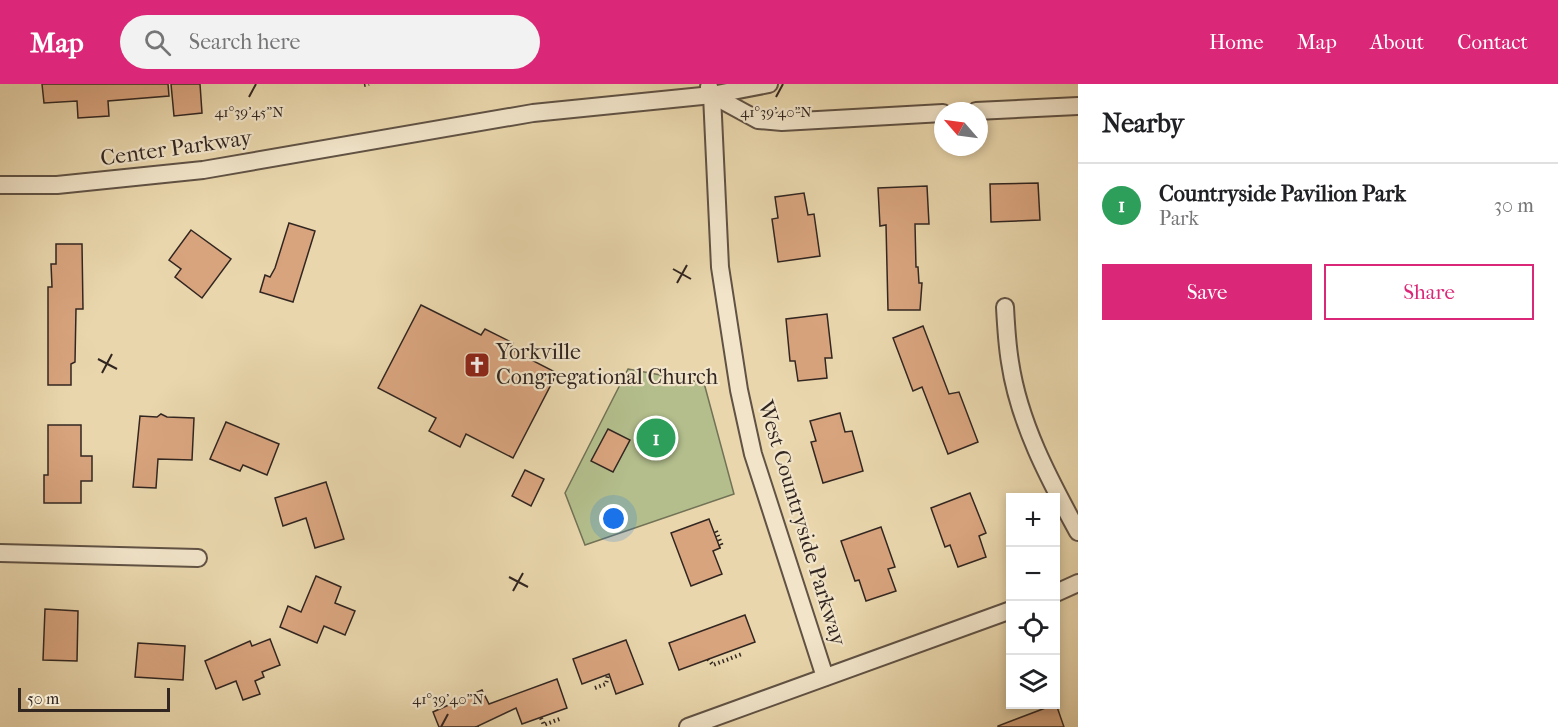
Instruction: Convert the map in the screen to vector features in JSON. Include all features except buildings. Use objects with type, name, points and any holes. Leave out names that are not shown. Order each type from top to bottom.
[{"type":"street","name":"Center Parkway","points":[[0,185],[57,185],[203,171],[533,113],[713,88],[769,84]]},
{"type":"street","points":[[713,88],[758,120],[782,122],[934,113]]},
{"type":"street","name":"West Countryside Parkway","points":[[713,88],[720,267],[739,390],[753,454],[825,677]]},
{"type":"street","points":[[988,110],[1078,106]]},
{"type":"street","points":[[1005,308],[1010,364],[1026,423],[1049,480],[1078,532]]},
{"type":"street","points":[[0,553],[198,558]]},
{"type":"street","points":[[1060,591],[1078,583]]},
{"type":"street","points":[[688,727],[1006,612]]},
{"type":"path","points":[[716,531],[722,546],[719,546]]},
{"type":"path","points":[[708,659],[713,664],[742,654]]},
{"type":"path","points":[[595,688],[606,684],[608,674]]},
{"type":"path","points":[[541,718],[544,726],[562,718]]},
{"type":"green space","points":[[628,369],[704,383],[734,494],[585,545],[565,493]]},
{"type":"place","name":"Yorkville Congregational Church","points":[[477,365]]},
{"type":"place","name":"Countryside Pavilion Park","points":[[656,438]]}]
